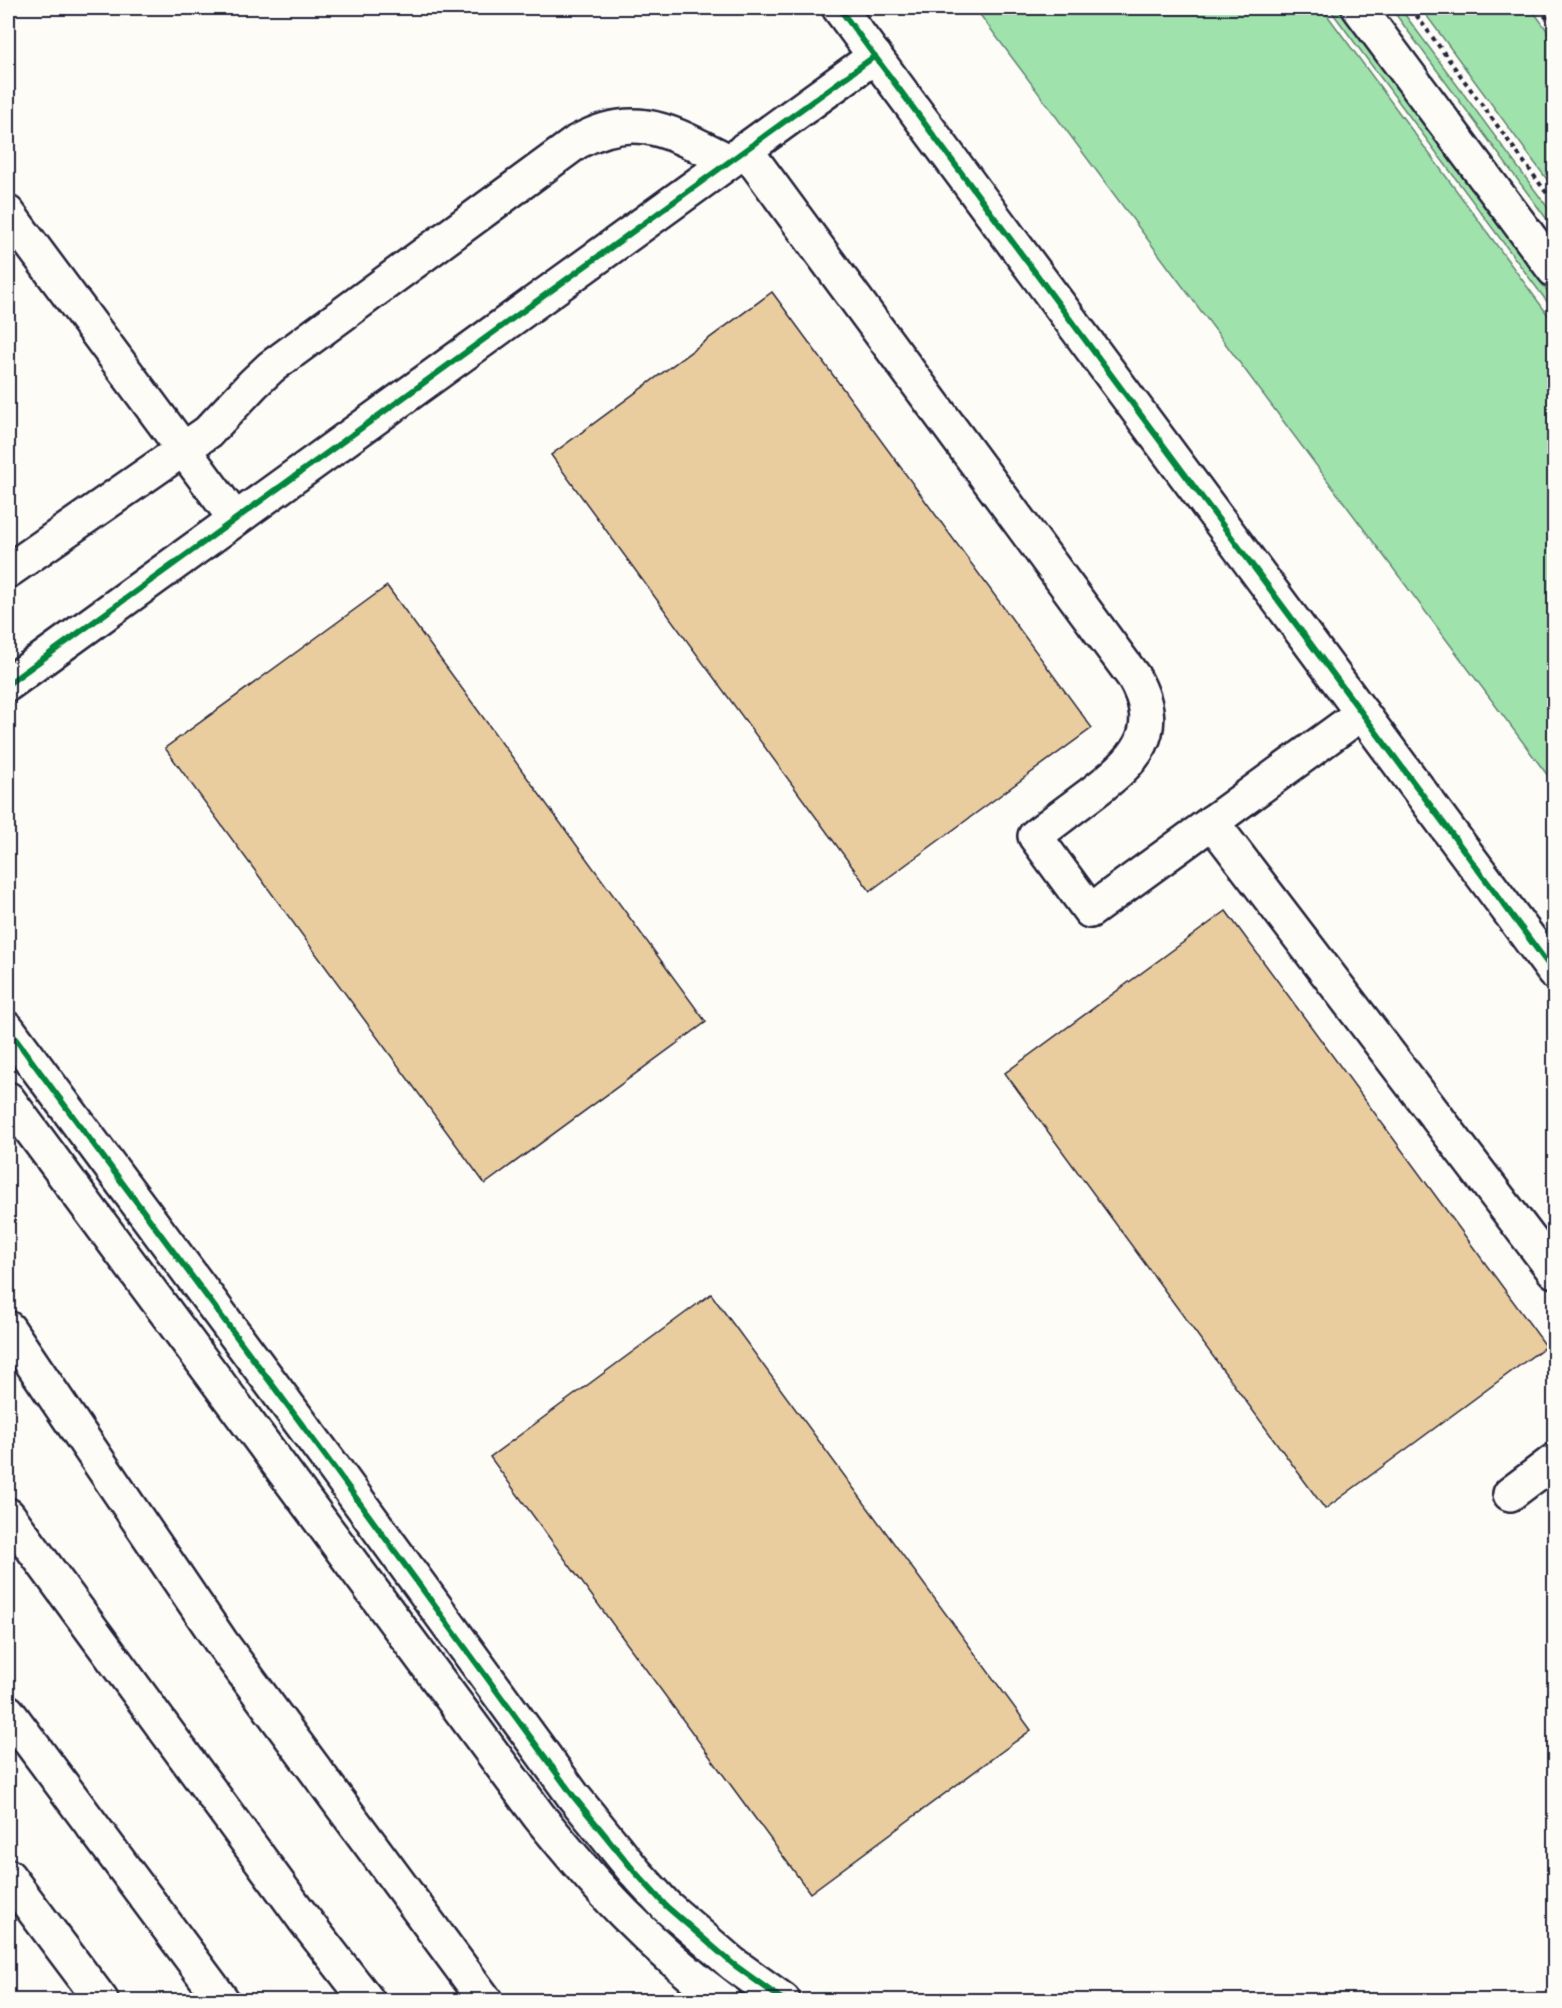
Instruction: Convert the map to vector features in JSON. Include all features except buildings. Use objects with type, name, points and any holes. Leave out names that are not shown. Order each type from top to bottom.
[{"type":"street","points":[[839,8],[1554,972]]},
{"type":"street","points":[[1359,8],[1554,270]]},
{"type":"street","points":[[8,684],[875,56]]},
{"type":"street","points":[[8,571],[208,432],[271,367],[560,153],[596,131],[616,126],[635,125],[653,127],[737,155],[1133,676],[1142,691],[1146,707],[1146,724],[1143,741],[1134,757],[1110,780],[1035,836],[1090,911],[1362,713]]},
{"type":"street","points":[[8,213],[235,519]]},
{"type":"street","points":[[1212,822],[1554,1271]]},
{"type":"street","points":[[8,1029],[587,1813],[666,1906],[733,1964],[783,2001]]},
{"type":"street","points":[[8,1099],[538,1816],[607,1898],[644,1935],[723,2001]]},
{"type":"street","points":[[8,1328],[221,1642],[485,2001]]},
{"type":"street","points":[[1510,1494],[1554,1461]]},
{"type":"street","points":[[8,1515],[304,1919],[368,2001]]},
{"type":"street","points":[[8,1712],[222,2001]]},
{"type":"street","points":[[8,1876],[101,2001]]},
{"type":"path","points":[[1411,8],[1554,203]]},
{"type":"path","points":[[1539,8],[1554,28]]},
{"type":"green space","points":[[975,8],[1322,8],[1554,323],[1554,784]]},
{"type":"green space","points":[[1329,8],[1337,8],[1554,300],[1554,311]]},
{"type":"green space","points":[[1391,8],[1400,8],[1554,216],[1554,229]]},
{"type":"green space","points":[[1421,8],[1531,8],[1554,40],[1554,189]]},
{"type":"cycle path","points":[[839,8],[1554,972]]},
{"type":"cycle path","points":[[8,684],[875,56]]},
{"type":"cycle path","points":[[8,1029],[332,1465],[574,1797],[666,1906],[733,1964],[783,2000]]}]
